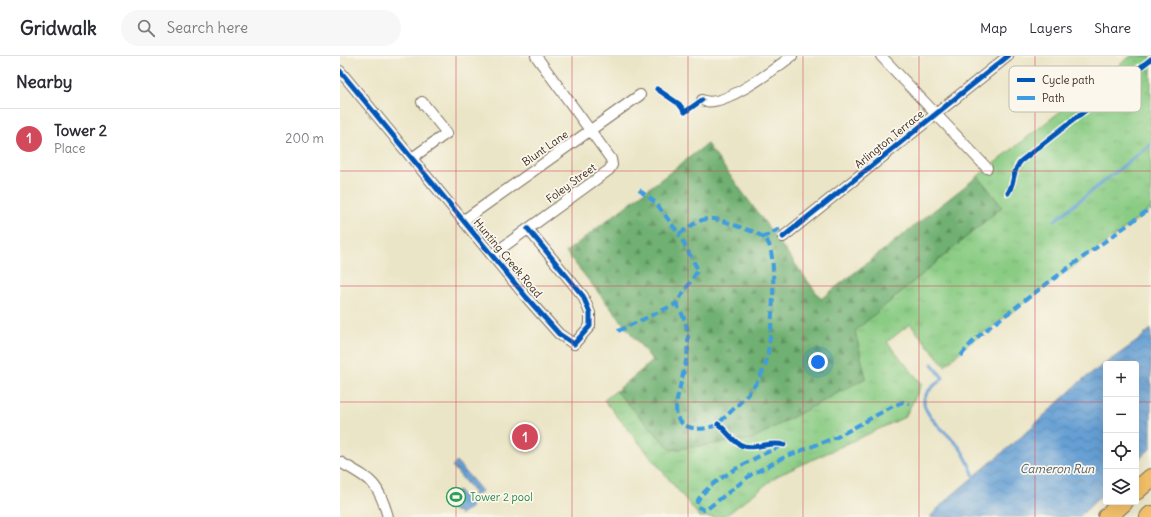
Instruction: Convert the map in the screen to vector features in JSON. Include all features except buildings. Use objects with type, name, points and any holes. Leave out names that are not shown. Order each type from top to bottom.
[{"type":"highway","points":[[1139,488],[1151,478]]},
{"type":"highway","points":[[1107,517],[1121,505]]},
{"type":"street","points":[[702,100],[714,101],[725,98],[775,70],[792,56]]},
{"type":"street","points":[[881,56],[987,168]]},
{"type":"street","name":"Arlington Terrace","points":[[783,237],[1008,56]]},
{"type":"street","name":"Foley Street","points":[[492,255],[610,170],[612,165],[611,159],[538,57]]},
{"type":"street","name":"Hunting Creek Road","points":[[340,72],[559,334],[574,344],[590,326],[590,313],[583,296],[528,229]]},
{"type":"street","name":"Blunt Lane","points":[[464,220],[640,95]]},
{"type":"street","points":[[412,158],[447,133],[422,102]]},
{"type":"street","points":[[340,462],[366,477],[376,487],[380,492],[388,517]]},
{"type":"green space","points":[[1131,56],[1151,56],[1151,209],[966,346],[945,366],[910,324],[887,342],[922,384],[905,417],[777,476],[724,517],[700,517],[604,400],[616,391],[672,450],[866,378],[854,331],[1002,207],[978,176],[1060,112],[1141,112],[1141,66],[1118,66]]},
{"type":"green space","points":[[707,144],[821,299],[978,176],[1002,207],[855,331],[866,378],[752,439],[671,450],[616,391],[653,361],[566,252]]},
{"type":"water","name":"Cameron Run","points":[[1151,329],[1151,448],[1139,459],[1139,361],[1109,361],[1136,342]]},
{"type":"water","name":"Cameron Run","points":[[1103,365],[1103,494],[1079,517],[930,517],[945,501],[1021,437],[1082,380]]},
{"type":"water","name":"Tower 2 pool","points":[[457,462],[482,491],[475,496],[472,494],[474,492],[452,466]]},
{"type":"water","name":"Tower 2 pool","points":[[458,490],[472,507],[461,515],[442,503]]},
{"type":"waterway","points":[[1055,220],[1151,144]]},
{"type":"waterway","points":[[932,364],[943,378],[925,397],[925,406],[932,419],[960,448],[969,463],[975,479]]},
{"type":"marked path","points":[[639,190],[656,203],[679,234],[699,221],[705,219],[717,220],[747,229],[760,235],[767,241],[771,250],[773,263],[772,319],[768,352],[763,371],[746,396],[718,424],[703,429],[687,427],[679,420],[676,413],[676,405],[685,366],[688,341],[687,329],[683,316],[676,304],[698,270],[679,234]]},
{"type":"marked path","points":[[961,356],[967,348],[989,328],[1151,208]]},
{"type":"marked path","points":[[762,238],[783,227]]},
{"type":"marked path","points":[[618,331],[676,304]]},
{"type":"marked path","points":[[781,446],[746,463],[719,480],[707,489],[699,498],[696,506],[704,510],[707,509],[752,474],[787,456],[837,437],[893,406],[903,402],[910,404]]},
{"type":"cycle path","points":[[783,237],[1008,56]]},
{"type":"cycle path","points":[[1141,67],[1151,59]]},
{"type":"cycle path","points":[[340,71],[527,298],[559,334],[574,344],[590,326],[590,313],[583,296],[528,229]]},
{"type":"cycle path","points":[[657,89],[679,104],[685,112],[702,100]]},
{"type":"cycle path","points":[[1008,193],[1012,185],[1016,168],[1021,161],[1083,112]]},
{"type":"cycle path","points":[[718,424],[736,442],[744,446],[755,447],[773,444],[784,445]]},
{"type":"place","name":"Tower 2","points":[[525,437]]},
{"type":"place","name":"Tower 2 pool","points":[[456,497]]}]
